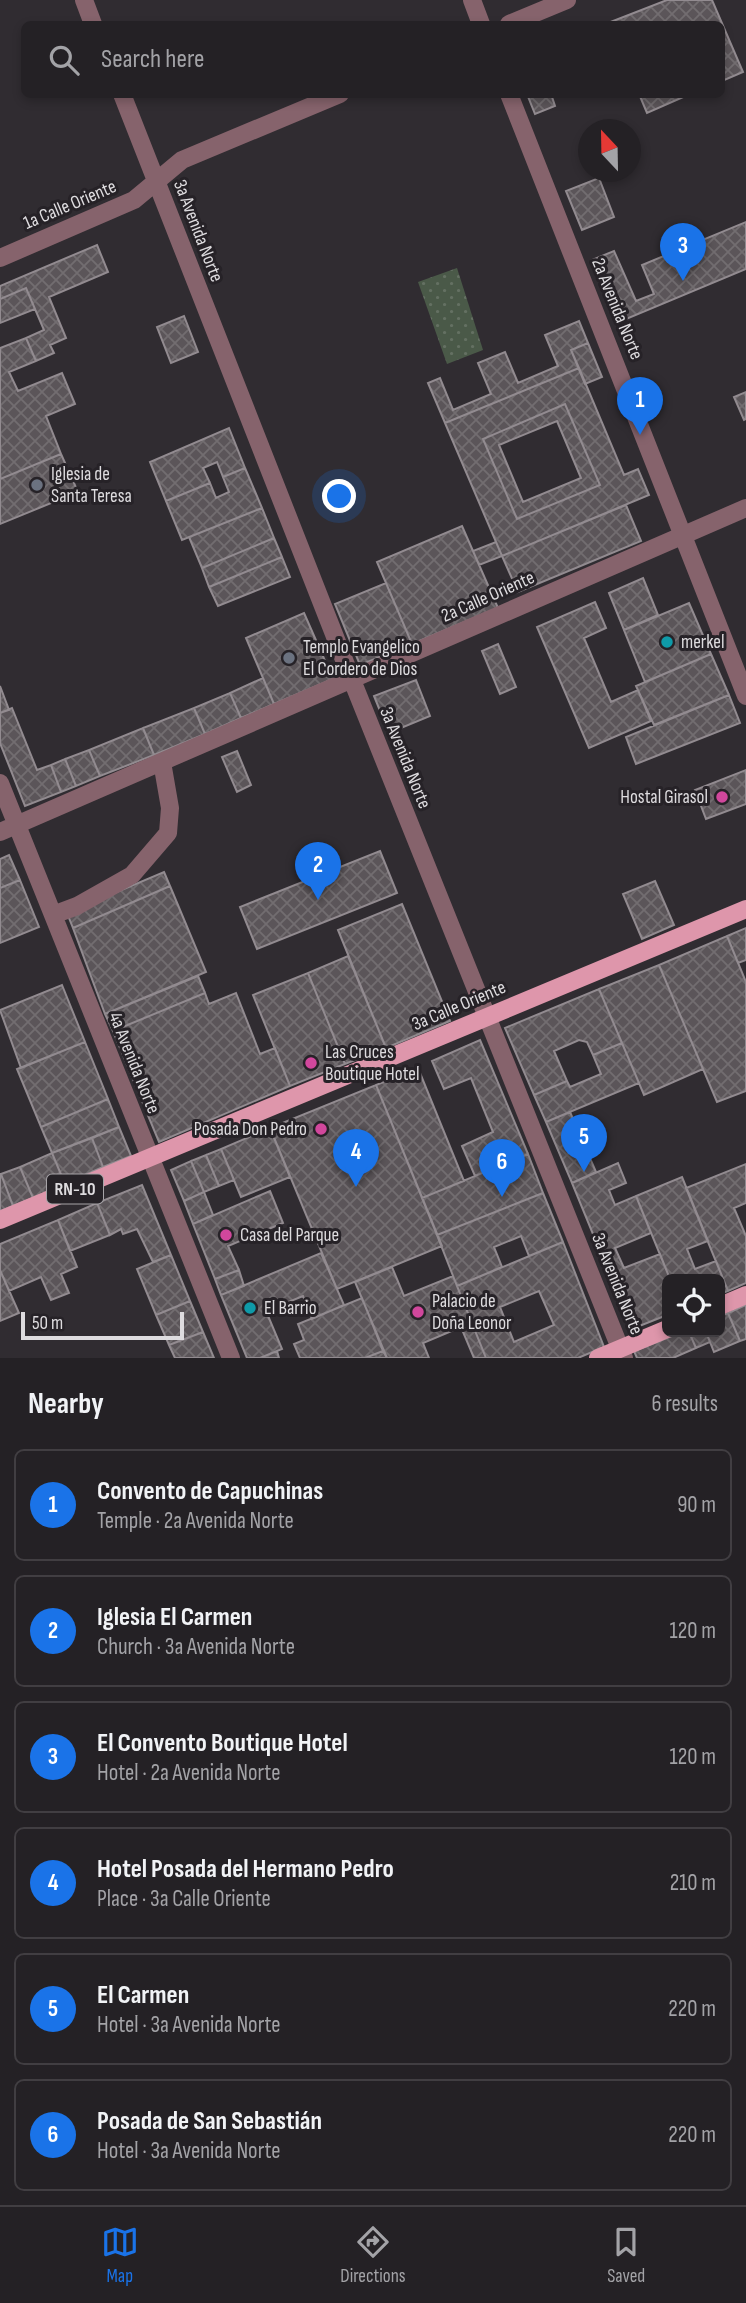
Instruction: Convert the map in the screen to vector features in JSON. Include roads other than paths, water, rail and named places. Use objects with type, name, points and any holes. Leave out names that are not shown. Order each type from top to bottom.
[{"type":"main road","name":"3a Calle Oriente","points":[[149,1157],[746,909]]},
{"type":"main road","name":"RN-10","points":[[0,1220],[149,1157]]},
{"type":"main road","points":[[725,1304],[746,1295]]},
{"type":"main road","points":[[598,1358],[622,1353],[662,1332]]},
{"type":"street","points":[[84,0],[92,21]]},
{"type":"street","points":[[472,0],[480,21]]},
{"type":"street","points":[[516,21],[567,0]]},
{"type":"street","name":"3a Avenida Norte","points":[[124,98],[352,680],[622,1353]]},
{"type":"street","name":"1a Calle Oriente","points":[[0,258],[134,200],[182,160],[330,98]]},
{"type":"street","name":"2a Avenida Norte","points":[[511,98],[746,696]]},
{"type":"street","name":"2a Calle Oriente","points":[[8,829],[746,508]]},
{"type":"street","points":[[53,915],[76,906],[132,875],[168,833],[170,808],[162,762]]},
{"type":"street","name":"4a Avenida Norte","points":[[0,783],[8,829],[53,915],[231,1358]]},
{"type":"place","name":"El Convento Boutique Hotel","points":[[683,281]]},
{"type":"place","name":"Convento de Capuchinas","points":[[640,435]]},
{"type":"place","name":"Iglesia de Santa Teresa","points":[[37,485]]},
{"type":"place","name":"merkel","points":[[667,642]]},
{"type":"place","name":"Templo Evangelico El Cordero de Dios","points":[[289,658]]},
{"type":"place","name":"Hostal Girasol","points":[[722,797]]},
{"type":"place","name":"Iglesia El Carmen","points":[[318,900]]},
{"type":"place","name":"Las Cruces Boutique Hotel","points":[[311,1063]]},
{"type":"place","name":"Posada Don Pedro","points":[[321,1129]]},
{"type":"place","name":"El Carmen","points":[[584,1172]]},
{"type":"place","name":"Hotel Posada del Hermano Pedro","points":[[356,1187]]},
{"type":"place","name":"Posada de San Sebastián","points":[[502,1197]]},
{"type":"place","name":"Casa del Parque","points":[[226,1235]]},
{"type":"place","name":"El Barrio","points":[[250,1308]]},
{"type":"place","name":"Palacio de Doña Leonor","points":[[418,1312]]}]
